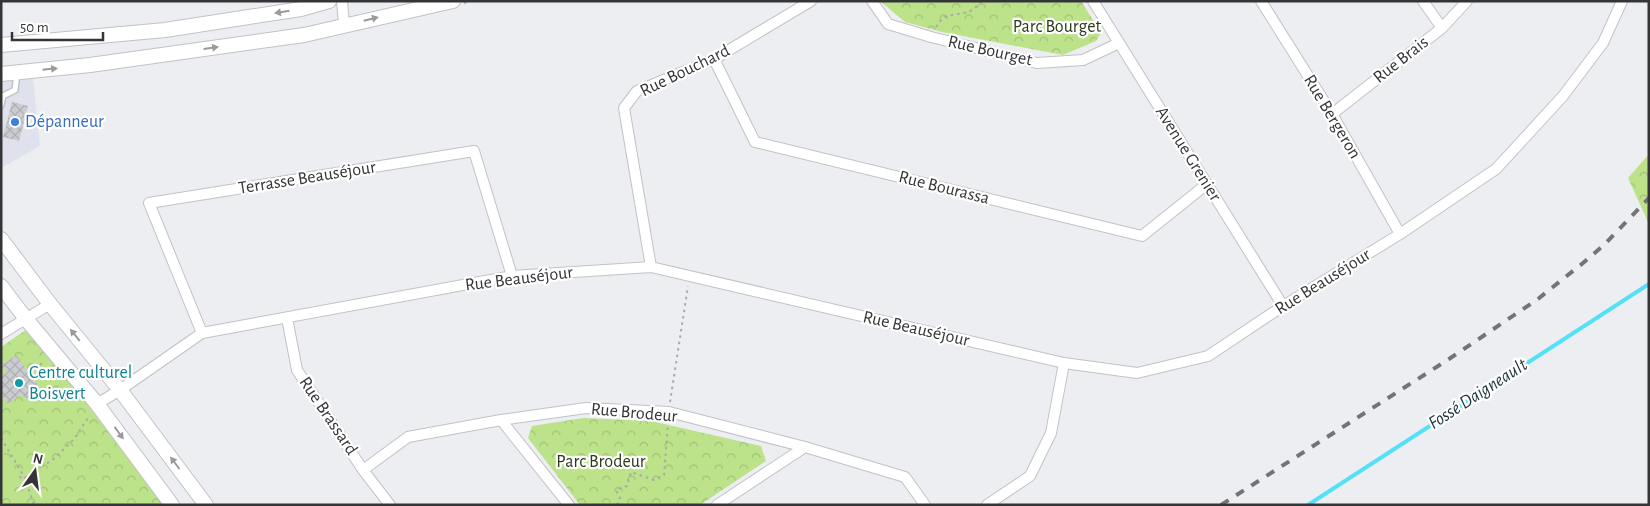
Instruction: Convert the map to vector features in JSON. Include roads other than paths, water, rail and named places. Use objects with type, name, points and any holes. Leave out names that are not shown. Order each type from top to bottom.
[{"type":"main road","points":[[1,45],[166,30],[301,9],[329,1]]},
{"type":"main road","points":[[1,74],[90,65],[304,34],[453,1]]},
{"type":"main road","points":[[1,239],[50,304],[120,390],[204,504]]},
{"type":"main road","points":[[1,286],[97,404],[172,505]]},
{"type":"street","points":[[342,1],[344,25]]},
{"type":"street","name":"Rue Bouchard","points":[[651,267],[624,108],[637,91],[714,59],[811,1]]},
{"type":"street","name":"Rue Bourget","points":[[872,1],[888,24],[931,37],[1037,63],[1083,60],[1119,43]]},
{"type":"street","name":"Avenue Grenier","points":[[1093,1],[1283,306]]},
{"type":"street","name":"Rue Bergeron","points":[[1260,1],[1332,114],[1400,234]]},
{"type":"street","points":[[1423,1],[1442,28]]},
{"type":"street","name":"Rue Brais","points":[[1332,114],[1442,28],[1468,1]]},
{"type":"street","name":"Rue Beauséjour","points":[[97,404],[202,333],[512,276],[651,267],[1064,363],[1137,373],[1208,356],[1283,306],[1400,234],[1496,169],[1563,96],[1603,43],[1622,1]]},
{"type":"street","name":"Rue Bourassa","points":[[714,59],[755,142],[1142,236],[1207,184]]},
{"type":"street","name":"Terrasse Beauséjour","points":[[202,333],[149,203],[474,151],[512,276]]},
{"type":"street","points":[[1,334],[50,304]]},
{"type":"street","name":"Rue Brassard","points":[[287,318],[296,370],[363,470],[390,505]]},
{"type":"street","points":[[987,505],[1030,476],[1051,433],[1064,363]]},
{"type":"street","name":"Rue Brodeur","points":[[363,470],[408,437],[501,420],[586,408],[669,412],[805,447],[905,477],[925,505]]},
{"type":"street","points":[[501,420],[569,505]]},
{"type":"street","points":[[717,505],[805,447]]},
{"type":"lane","points":[[1,105],[2,96],[15,90],[17,72]]},
{"type":"waterway","name":"Fossé Daigneault","points":[[1308,505],[1649,284]]},
{"type":"railway","points":[[1221,505],[1449,359],[1538,299],[1604,245],[1649,198]]},
{"type":"place","name":"Dépanneur","points":[[15,122]]},
{"type":"place","name":"Centre culturel Boisvert","points":[[19,383]]},
{"type":"park label","name":"Parc Bourget","points":[[1057,27]]},
{"type":"park label","name":"Parc Brodeur","points":[[601,462]]}]
